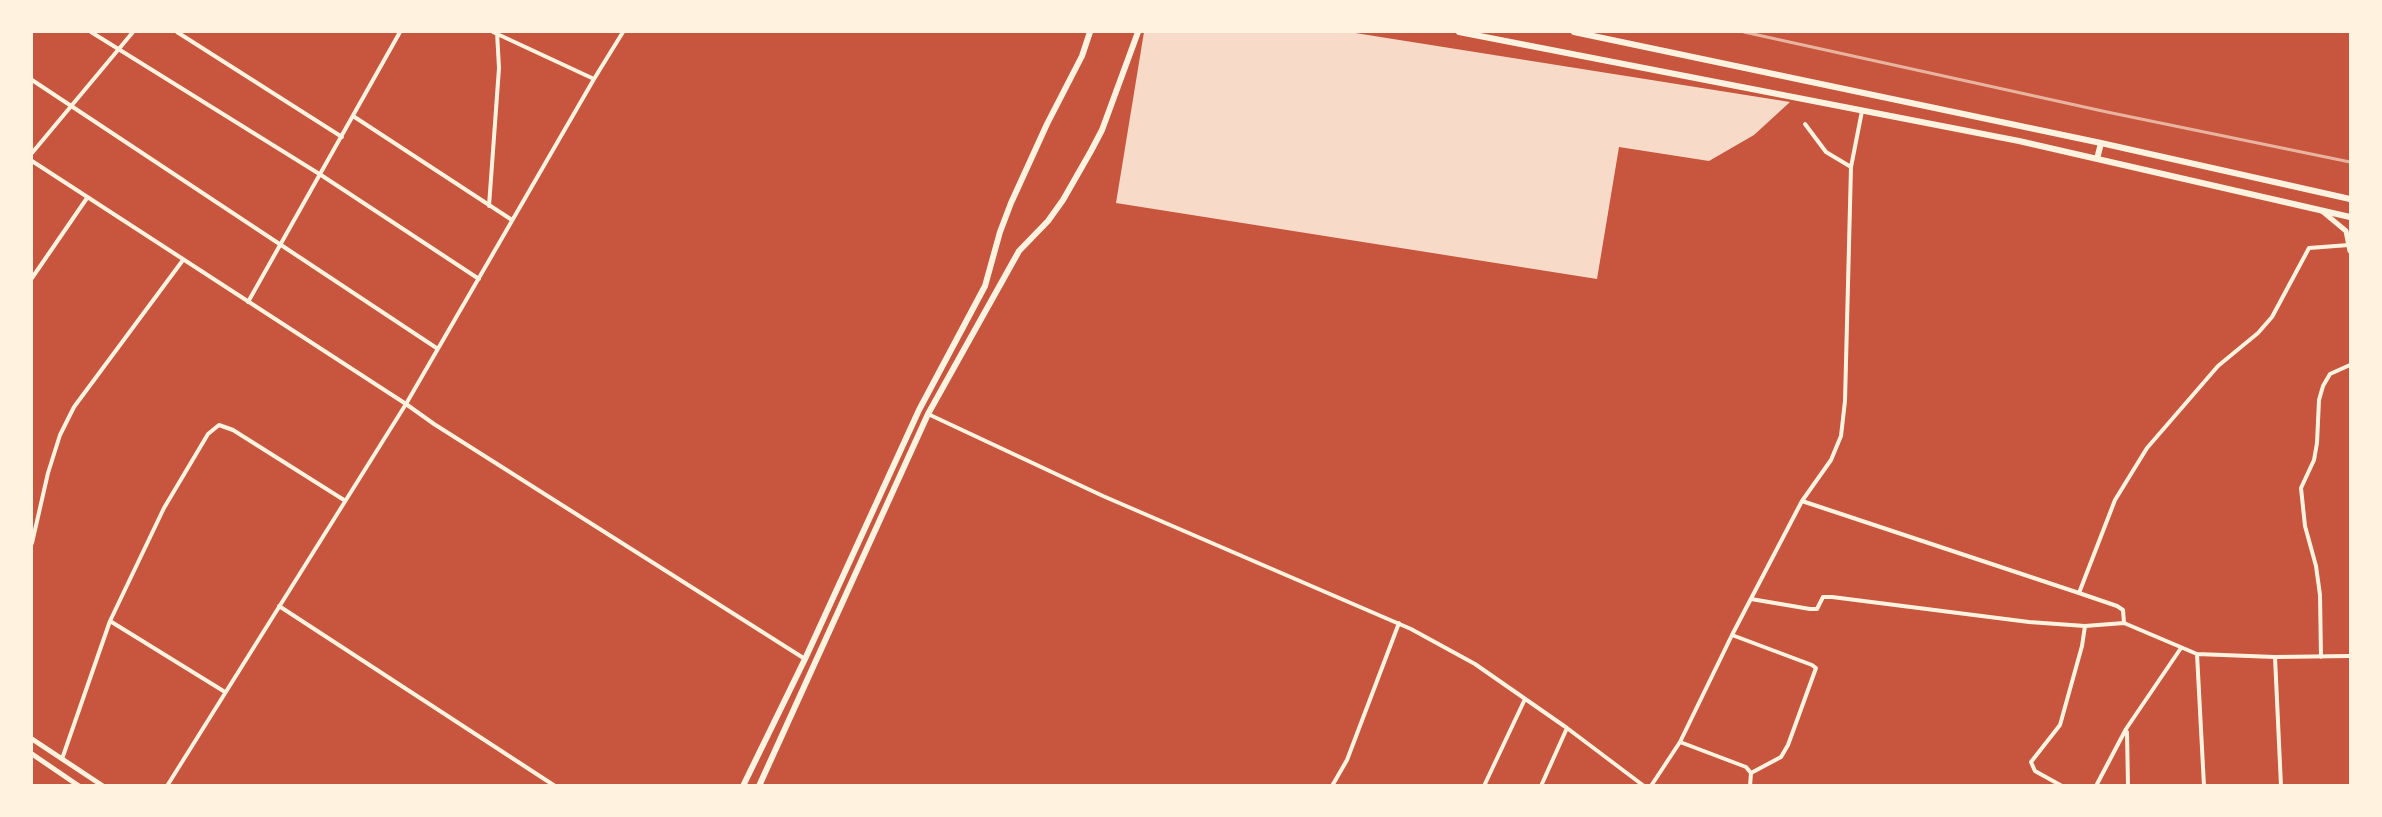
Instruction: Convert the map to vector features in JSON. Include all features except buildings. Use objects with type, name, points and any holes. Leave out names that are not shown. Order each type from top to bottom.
[{"type":"main road","points":[[743,786],[805,659],[919,410],[986,286],[1000,232],[1011,202],[1082,56],[1090,32]]},
{"type":"main road","points":[[759,786],[928,414],[1019,251],[1048,221],[1091,151],[1102,130],[1138,32]]},
{"type":"main road","points":[[1459,32],[2019,141],[2350,217]]},
{"type":"main road","points":[[1574,32],[2101,143],[2350,200]]},
{"type":"main road","points":[[2097,159],[2101,143]]},
{"type":"street","points":[[92,32],[321,175],[479,279]]},
{"type":"street","points":[[32,153],[133,32]]},
{"type":"street","points":[[177,32],[342,137]]},
{"type":"street","points":[[248,302],[400,32]]},
{"type":"street","points":[[489,206],[498,89],[496,32],[594,79]]},
{"type":"street","points":[[167,786],[406,404],[623,32]]},
{"type":"street","points":[[32,80],[71,108],[438,349]]},
{"type":"street","points":[[1652,786],[1680,742],[1732,635],[1802,501],[1831,460],[1841,436],[1845,401],[1851,167],[1862,111]]},
{"type":"street","points":[[353,116],[512,220]]},
{"type":"street","points":[[1805,124],[1826,152],[1851,167]]},
{"type":"street","points":[[32,161],[451,435],[805,659]]},
{"type":"street","points":[[32,278],[87,198]]},
{"type":"street","points":[[2079,593],[2115,500],[2147,448],[2218,366],[2258,333],[2272,317],[2309,248],[2350,248],[2346,231],[2322,211]]},
{"type":"street","points":[[32,543],[48,473],[60,435],[74,407],[183,260]]},
{"type":"street","points":[[2321,657],[2320,595],[2316,566],[2305,526],[2301,488],[2314,460],[2319,400],[2323,386],[2330,374],[2350,365]]},
{"type":"street","points":[[928,414],[1103,496],[1399,623],[1475,664],[1567,728],[1644,786]]},
{"type":"street","points":[[62,759],[110,621],[164,508],[208,434],[219,425],[233,430],[344,500]]},
{"type":"street","points":[[1802,501],[2117,606],[2123,610],[2124,623]]},
{"type":"street","points":[[1751,599],[1817,609],[1823,597],[1832,597],[2005,619],[2085,626],[2124,623],[2197,654],[2276,657],[2350,656]]},
{"type":"street","points":[[279,606],[555,786]]},
{"type":"street","points":[[110,621],[225,692]]},
{"type":"street","points":[[1332,786],[1347,760],[1399,623]]},
{"type":"street","points":[[2062,786],[2035,771],[2031,762],[2060,725],[2082,646],[2085,626]]},
{"type":"street","points":[[1732,635],[1816,668],[1788,745],[1781,757],[1751,773]]},
{"type":"street","points":[[2096,786],[2127,729],[2181,648]]},
{"type":"street","points":[[2197,654],[2204,786]]},
{"type":"street","points":[[2276,657],[2281,786]]},
{"type":"street","points":[[1484,786],[1525,699]]},
{"type":"street","points":[[1541,786],[1567,728]]},
{"type":"street","points":[[2127,729],[2128,786]]},
{"type":"street","points":[[32,739],[103,786]]},
{"type":"street","points":[[1680,742],[1746,767],[1751,773],[1750,786]]},
{"type":"street","points":[[32,754],[79,786]]},
{"type":"railway","points":[[1744,32],[2107,112],[2350,162]]}]
